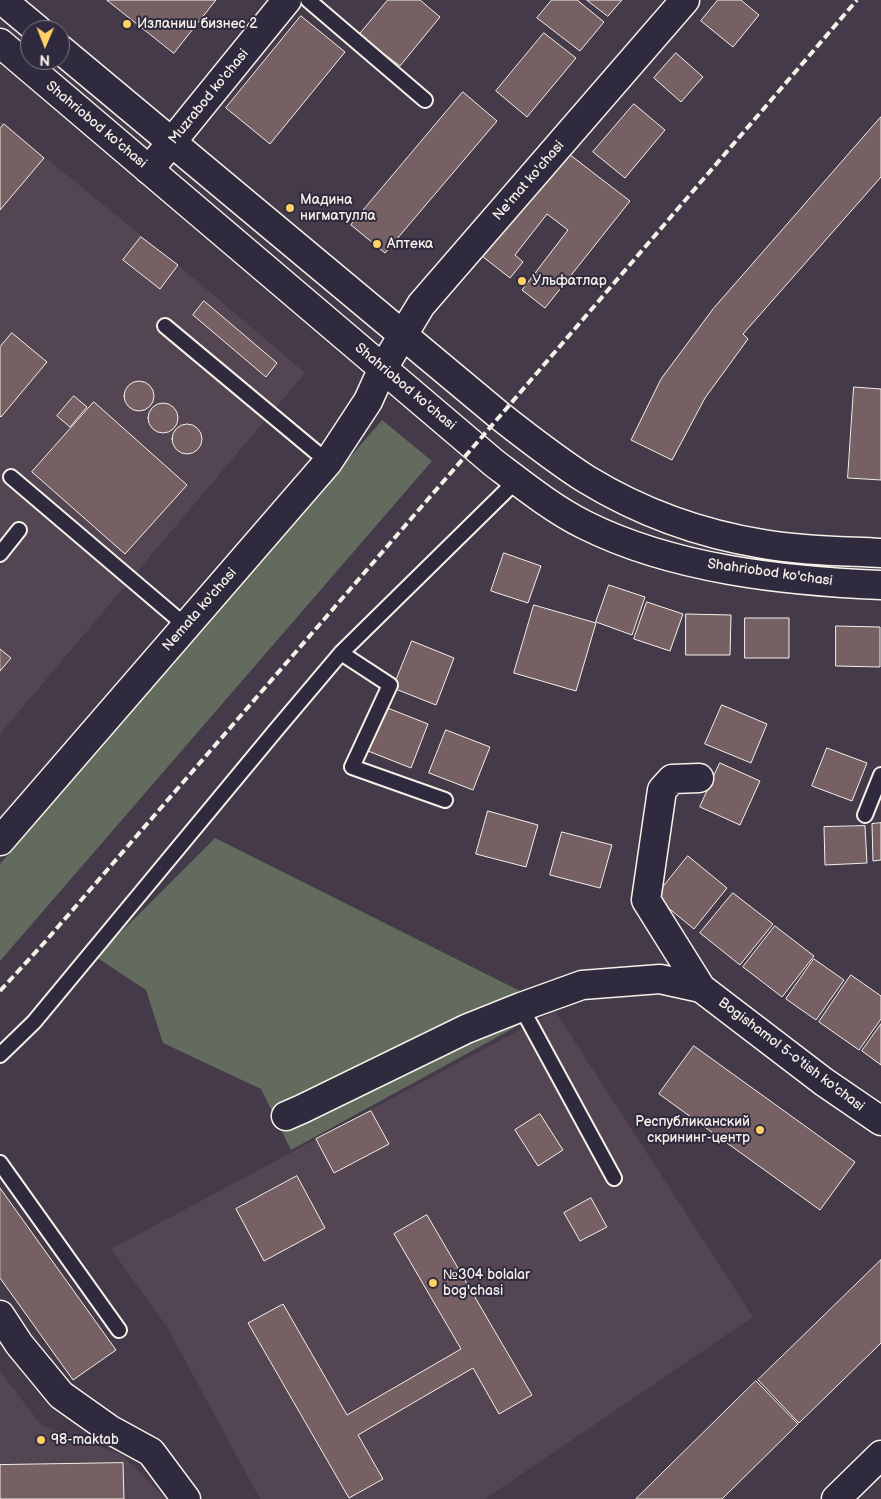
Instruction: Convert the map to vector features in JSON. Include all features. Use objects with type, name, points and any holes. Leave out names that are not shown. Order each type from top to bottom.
[{"type":"street","points":[[2,0],[26,20]]},
{"type":"street","name":"Muzrabod ko'chasi","points":[[149,170],[287,0]]},
{"type":"street","name":"Ne'mat ko'chasi","points":[[383,368],[402,334],[422,305],[685,0]]},
{"type":"street","name":"Shahriobod ko'chasi","points":[[0,43],[494,463],[562,512],[585,525],[632,545],[705,565],[827,582],[881,584]]},
{"type":"street","name":"Shahriobod ko'chasi","points":[[70,57],[500,416],[544,450],[587,479],[635,505],[687,526],[738,540],[790,548],[881,553]]},
{"type":"street","name":"Nemata ko'chasi","points":[[4,828],[186,626],[328,462],[368,401],[383,368]]},
{"type":"street","points":[[699,778],[672,779],[662,790],[646,900],[701,988]]},
{"type":"street","points":[[286,1116],[466,1029],[582,985],[660,979],[701,988]]},
{"type":"street","name":"Bogishamol 5-o'tish ko'chasi","points":[[701,988],[824,1082],[881,1121]]},
{"type":"street","points":[[0,1315],[20,1344],[61,1395],[109,1429],[151,1452],[186,1499]]},
{"type":"street","points":[[836,1499],[881,1456]]},
{"type":"lane","points":[[308,0],[425,100]]},
{"type":"lane","points":[[165,326],[328,462]]},
{"type":"lane","points":[[11,477],[186,626]]},
{"type":"lane","points":[[0,1055],[34,1022],[341,653],[517,480]]},
{"type":"lane","points":[[0,554],[19,530]]},
{"type":"lane","points":[[341,653],[390,685],[352,767],[445,800]]},
{"type":"lane","points":[[865,815],[881,775]]},
{"type":"lane","points":[[522,1007],[614,1178]]},
{"type":"lane","points":[[0,1162],[119,1330]]},
{"type":"shaded area","points":[[0,121],[178,265],[305,373],[0,734]]},
{"type":"shaded area","points":[[382,420],[432,461],[0,961],[0,864]]},
{"type":"shaded area","points":[[215,838],[552,1007],[291,1150],[261,1089],[163,1043],[146,990],[96,957]]},
{"type":"shaded area","name":"№304 bolalar bog'chasi","points":[[555,1011],[753,1317],[485,1499],[260,1499],[167,1327],[111,1249]]},
{"type":"shaded area","name":"98-maktab","points":[[0,1371],[41,1425],[122,1455],[166,1499],[0,1499]]},
{"type":"building","points":[[107,0],[216,0],[174,53]]},
{"type":"building","points":[[388,0],[420,0],[440,17],[400,66],[359,35]]},
{"type":"building","points":[[552,0],[577,0],[604,22],[580,51],[537,18]]},
{"type":"building","points":[[587,0],[622,0],[608,16]]},
{"type":"building","points":[[718,0],[741,0],[759,15],[733,47],[701,21]]},
{"type":"building","points":[[301,16],[345,52],[270,144],[226,108]]},
{"type":"building","points":[[544,33],[576,58],[527,117],[496,91]]},
{"type":"building","points":[[676,53],[703,77],[681,102],[654,78]]},
{"type":"building","points":[[463,92],[497,121],[385,253],[351,225]]},
{"type":"building","points":[[634,104],[665,130],[625,178],[593,152]]},
{"type":"building","points":[[881,117],[881,177],[743,334],[748,339],[705,398],[672,460],[631,440],[661,379],[713,309]]},
{"type":"building","points":[[4,124],[44,158],[0,210],[0,129]]},
{"type":"building","points":[[565,151],[630,201],[545,308],[522,290],[568,230],[547,214],[515,255],[523,262],[510,278],[482,256]]},
{"type":"building","points":[[141,237],[178,265],[160,289],[123,260]]},
{"type":"building","points":[[204,301],[277,363],[266,377],[193,315]]},
{"type":"building","points":[[12,333],[47,362],[1,417],[0,347]]},
{"type":"building","points":[[139,381],[145,382],[153,390],[153,402],[145,410],[139,411],[133,410],[125,402],[124,396],[125,390],[133,382]]},
{"type":"building","points":[[854,387],[881,389],[881,480],[848,478]]},
{"type":"building","points":[[74,396],[87,407],[70,427],[57,416]]},
{"type":"building","points":[[94,402],[187,485],[125,554],[32,472]]},
{"type":"building","points":[[163,403],[169,404],[177,412],[177,424],[169,432],[163,433],[157,432],[149,424],[148,418],[149,412],[157,404]]},
{"type":"building","points":[[187,424],[193,425],[201,433],[201,445],[193,453],[187,454],[181,453],[173,445],[172,439],[173,433],[181,425]]},
{"type":"building","points":[[504,553],[541,566],[528,603],[491,591]]},
{"type":"building","points":[[609,585],[645,597],[632,635],[596,622]]},
{"type":"building","points":[[647,602],[683,614],[670,651],[634,639]]},
{"type":"building","points":[[534,605],[596,623],[576,691],[514,673]]},
{"type":"building","points":[[686,614],[731,615],[730,655],[686,655]]},
{"type":"building","points":[[745,618],[789,618],[789,658],[745,658]]},
{"type":"building","points":[[836,626],[880,627],[880,667],[836,666]]},
{"type":"building","points":[[412,641],[454,658],[436,705],[393,688]]},
{"type":"building","points":[[0,649],[11,658],[0,671]]},
{"type":"building","points":[[722,705],[767,724],[751,763],[705,744]]},
{"type":"building","points":[[385,707],[428,724],[411,768],[368,751]]},
{"type":"building","points":[[446,730],[490,747],[473,790],[429,773]]},
{"type":"building","points":[[827,748],[867,763],[852,801],[812,786]]},
{"type":"building","points":[[720,763],[760,781],[740,825],[700,807]]},
{"type":"building","points":[[488,811],[538,825],[526,867],[476,854]]},
{"type":"building","points":[[881,823],[881,860],[873,861],[872,824]]},
{"type":"building","points":[[865,826],[867,863],[825,865],[824,827]]},
{"type":"building","points":[[562,832],[612,845],[600,888],[550,875]]},
{"type":"building","points":[[688,856],[727,888],[694,929],[655,897]]},
{"type":"building","points":[[733,893],[773,924],[740,965],[700,933]]},
{"type":"building","points":[[775,926],[814,956],[782,997],[743,967]]},
{"type":"building","points":[[814,959],[844,980],[816,1020],[786,999]]},
{"type":"building","points":[[851,975],[881,996],[881,1019],[859,1050],[819,1022]]},
{"type":"building","points":[[881,1024],[881,1065],[862,1051]]},
{"type":"building","name":"Республиканский скрининг-центр","points":[[694,1046],[855,1162],[820,1210],[659,1094]]},
{"type":"building","points":[[371,1111],[389,1144],[334,1173],[316,1139]]},
{"type":"building","points":[[540,1114],[563,1150],[538,1166],[515,1130]]},
{"type":"building","points":[[297,1176],[325,1228],[264,1261],[236,1209]]},
{"type":"building","points":[[0,1188],[116,1350],[73,1380],[0,1278]]},
{"type":"building","points":[[591,1198],[607,1227],[580,1241],[564,1213]]},
{"type":"building","points":[[427,1215],[532,1395],[499,1414],[473,1368],[358,1435],[383,1479],[349,1498],[248,1323],[283,1304],[347,1415],[461,1349],[394,1234]]},
{"type":"building","points":[[881,1260],[881,1343],[799,1423],[758,1380]]},
{"type":"building","points":[[756,1381],[798,1424],[722,1499],[636,1499]]},
{"type":"building","points":[[123,1463],[124,1499],[0,1499],[0,1465]]},
{"type":"railway","points":[[0,991],[44,943],[500,416],[857,0]]},
{"type":"place","name":"Изланиш бизнес 2","points":[[127,24]]},
{"type":"place","name":"Мадина нигматулла","points":[[290,208]]},
{"type":"place","name":"Аптека","points":[[377,244]]},
{"type":"place","name":"Ульфатлар","points":[[522,281]]},
{"type":"place","name":"Республиканский скрининг-центр","points":[[760,1130]]},
{"type":"place","name":"№304 bolalar bog'chasi","points":[[433,1283]]},
{"type":"place","name":"98-maktab","points":[[41,1440]]}]
